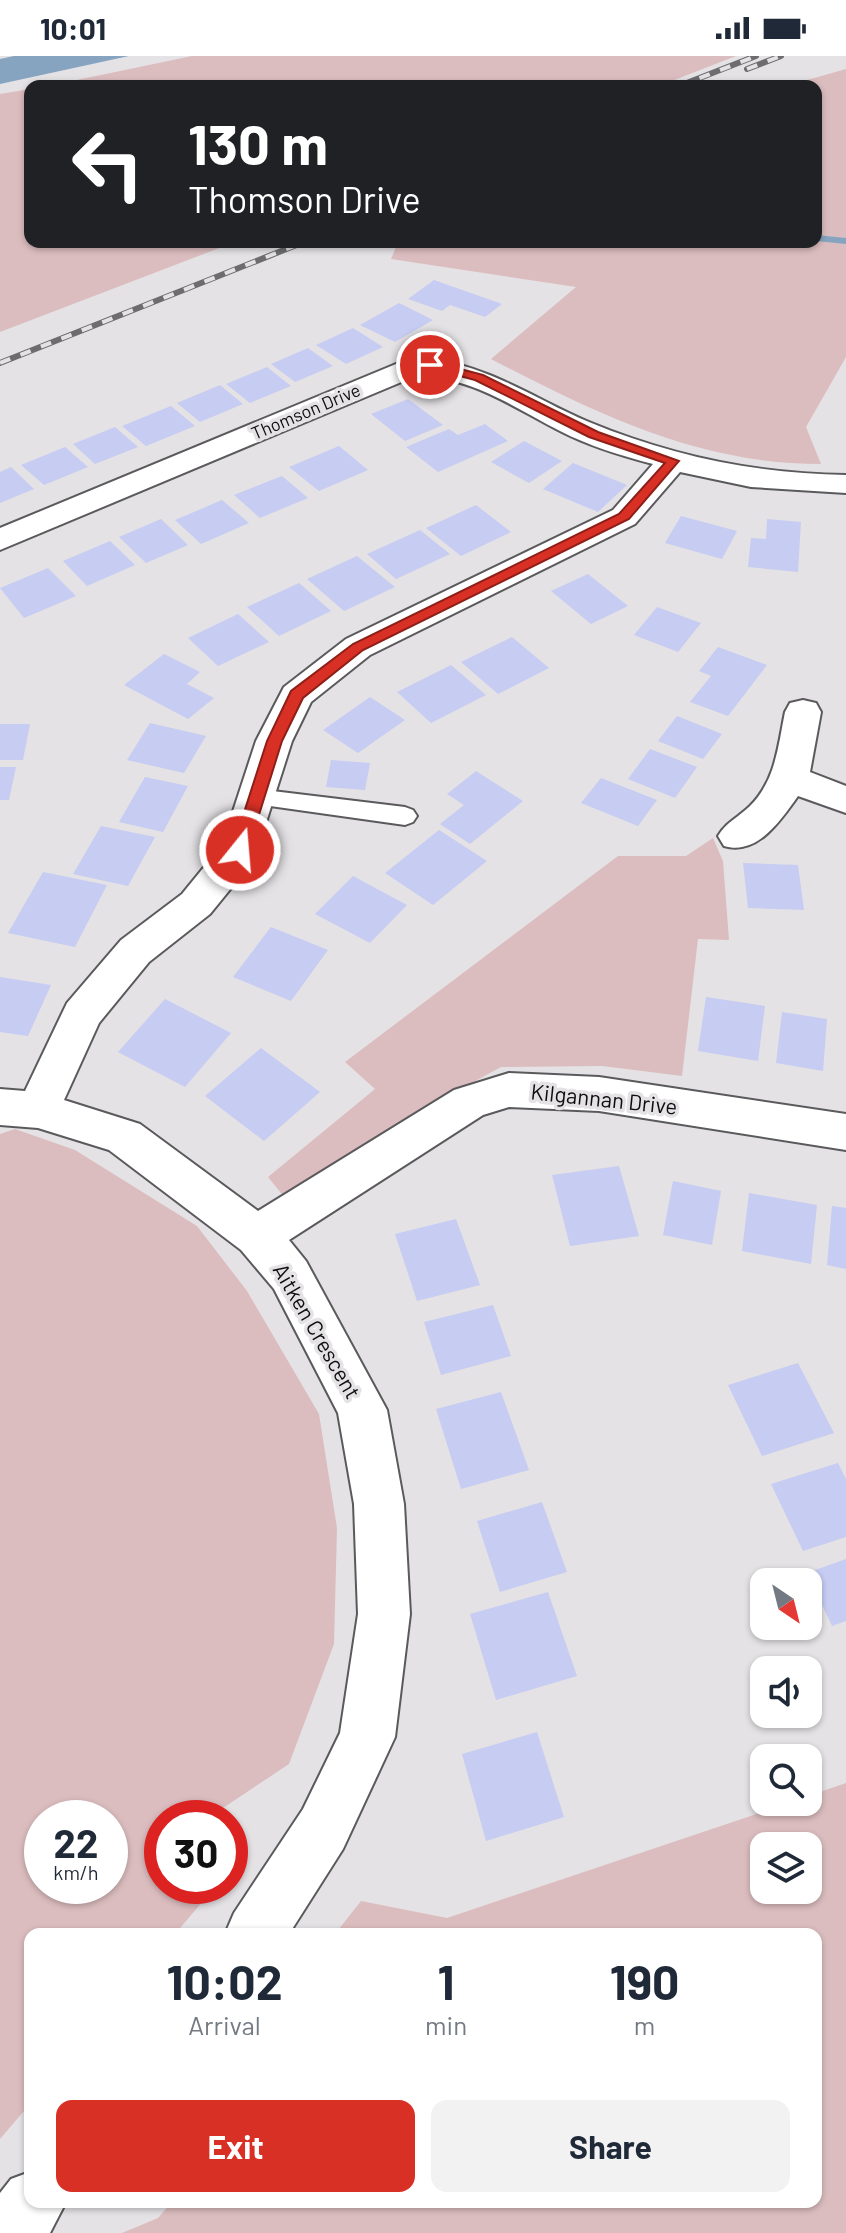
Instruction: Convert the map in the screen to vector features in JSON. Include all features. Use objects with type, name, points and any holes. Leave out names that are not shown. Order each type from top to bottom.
[{"type":"street","name":"Thomson Drive","points":[[0,540],[406,370],[430,365],[479,378],[593,435],[673,461],[726,474],[788,482],[846,484]]},
{"type":"street","points":[[19,1108],[82,1014],[135,951],[196,904],[240,850],[274,741],[297,695],[358,647],[624,517],[673,461]]},
{"type":"street","points":[[737,836],[764,815],[790,779],[803,712]]},
{"type":"street","points":[[790,779],[846,800]]},
{"type":"street","name":"Kilgannan Drive","points":[[257,1236],[469,1102],[509,1090],[599,1094],[846,1132]]},
{"type":"street","name":"Aitken Crescent","points":[[19,1108],[124,1137],[257,1236],[290,1275],[362,1410],[379,1504],[384,1614],[367,1737],[323,1829],[259,1928]]},
{"type":"street","points":[[8,2233],[29,2208]]},
{"type":"lane","points":[[256,797],[405,816]]},
{"type":"shaded area","points":[[192,56],[736,56],[674,80],[77,80]]},
{"type":"shaded area","points":[[846,69],[846,357],[806,427],[821,464],[776,462],[733,455],[650,432],[570,399],[491,359],[576,287],[391,259],[396,248],[822,248],[822,80],[807,80]]},
{"type":"shaded area","points":[[24,90],[24,248],[219,248],[0,332],[0,94]]},
{"type":"shaded area","points":[[713,838],[723,861],[729,940],[698,939],[682,1076],[602,1066],[501,1067],[389,1128],[285,1198],[268,1177],[375,1089],[345,1062],[618,856],[686,856]]},
{"type":"shaded area","points":[[15,1129],[75,1150],[197,1226],[247,1291],[319,1414],[337,1528],[334,1644],[289,1764],[235,1800],[144,1800],[144,1904],[200,1904],[180,1928],[24,1928],[24,2111],[0,2139],[0,1134]]},
{"type":"shaded area","points":[[846,1783],[846,2233],[122,2233],[158,2218],[167,2208],[822,2208],[822,1928],[340,1928],[361,1901],[447,1918],[750,1816],[822,1816],[822,1791]]},
{"type":"water","points":[[14,56],[129,56],[0,84],[0,59]]},
{"type":"building","points":[[434,280],[502,304],[485,317],[450,305],[442,311],[408,299]]},
{"type":"building","points":[[399,303],[433,320],[395,342],[360,325]]},
{"type":"building","points":[[353,328],[383,347],[346,364],[316,345]]},
{"type":"building","points":[[308,348],[333,366],[295,382],[271,364]]},
{"type":"building","points":[[267,367],[291,386],[250,403],[226,384]]},
{"type":"building","points":[[220,385],[243,404],[200,422],[177,403]]},
{"type":"building","points":[[408,399],[443,425],[405,441],[371,414]]},
{"type":"building","points":[[171,406],[195,426],[146,446],[122,426]]},
{"type":"building","points":[[485,424],[508,441],[438,472],[406,447],[449,429],[458,435]]},
{"type":"building","points":[[115,427],[138,447],[95,464],[73,444]]},
{"type":"building","points":[[524,441],[562,461],[529,483],[491,462]]},
{"type":"building","points":[[339,446],[368,470],[319,491],[289,467]]},
{"type":"building","points":[[65,447],[88,467],[44,485],[21,465]]},
{"type":"building","points":[[573,463],[627,485],[598,512],[543,489]]},
{"type":"building","points":[[11,467],[34,489],[0,503],[0,472]]},
{"type":"building","points":[[282,476],[308,498],[260,518],[234,495]]},
{"type":"building","points":[[222,500],[249,523],[201,544],[175,520]]},
{"type":"building","points":[[476,505],[511,532],[461,556],[426,528]]},
{"type":"building","points":[[681,516],[737,531],[722,559],[665,543]]},
{"type":"building","points":[[161,519],[188,545],[146,563],[119,537]]},
{"type":"building","points":[[767,519],[801,522],[798,572],[748,567],[751,538],[766,539]]},
{"type":"building","points":[[420,530],[450,554],[396,579],[367,554]]},
{"type":"building","points":[[110,541],[135,565],[87,586],[63,561]]},
{"type":"building","points":[[357,556],[395,587],[344,611],[307,579]]},
{"type":"building","points":[[48,568],[76,596],[24,618],[0,588]]},
{"type":"building","points":[[588,574],[628,606],[591,624],[551,591]]},
{"type":"building","points":[[299,583],[331,611],[279,636],[247,607]]},
{"type":"building","points":[[657,607],[701,623],[678,652],[634,635]]},
{"type":"building","points":[[238,614],[269,642],[218,666],[188,638]]},
{"type":"building","points":[[512,637],[549,668],[498,694],[461,662]]},
{"type":"building","points":[[718,647],[767,665],[728,716],[690,702],[711,676],[699,671]]},
{"type":"building","points":[[164,654],[200,672],[187,684],[214,698],[188,719],[124,685]]},
{"type":"building","points":[[451,665],[486,695],[431,723],[397,692]]},
{"type":"building","points":[[370,697],[405,720],[358,753],[323,730]]},
{"type":"building","points":[[677,716],[722,734],[703,759],[658,741]]},
{"type":"building","points":[[150,723],[206,736],[184,773],[127,760]]},
{"type":"building","points":[[0,724],[30,724],[23,760],[0,760]]},
{"type":"building","points":[[650,749],[697,767],[675,798],[628,779]]},
{"type":"building","points":[[331,760],[370,763],[365,790],[326,787]]},
{"type":"building","points":[[0,767],[16,767],[9,800],[0,800]]},
{"type":"building","points":[[476,771],[523,801],[470,844],[440,824],[464,805],[447,794]]},
{"type":"building","points":[[145,777],[188,786],[163,832],[119,822]]},
{"type":"building","points":[[601,778],[657,800],[638,826],[581,803]]},
{"type":"building","points":[[101,826],[155,837],[128,886],[73,874]]},
{"type":"building","points":[[439,830],[487,861],[433,905],[385,873]]},
{"type":"building","points":[[743,863],[798,865],[804,910],[748,908]]},
{"type":"building","points":[[43,872],[107,885],[75,947],[8,933]]},
{"type":"building","points":[[353,876],[407,905],[370,943],[315,914]]},
{"type":"building","points":[[271,927],[328,950],[291,1001],[233,977]]},
{"type":"building","points":[[0,977],[51,985],[28,1036],[0,1032]]},
{"type":"building","points":[[706,997],[765,1006],[758,1061],[698,1051]]},
{"type":"building","points":[[165,999],[231,1033],[185,1087],[118,1052]]},
{"type":"building","points":[[782,1012],[827,1019],[823,1071],[776,1063]]},
{"type":"building","points":[[261,1048],[320,1092],[264,1141],[205,1096]]},
{"type":"building","points":[[619,1166],[639,1236],[570,1246],[552,1175]]},
{"type":"building","points":[[673,1181],[721,1191],[712,1245],[663,1235]]},
{"type":"building","points":[[749,1193],[817,1205],[811,1264],[742,1251]]},
{"type":"building","points":[[832,1206],[846,1208],[846,1269],[827,1265]]},
{"type":"building","points":[[456,1219],[480,1285],[417,1301],[395,1234]]},
{"type":"building","points":[[493,1305],[511,1356],[441,1375],[424,1322]]},
{"type":"building","points":[[798,1363],[834,1433],[762,1456],[728,1385]]},
{"type":"building","points":[[501,1392],[529,1470],[461,1489],[436,1409]]},
{"type":"building","points":[[838,1463],[846,1479],[846,1537],[803,1551],[771,1484]]},
{"type":"building","points":[[542,1502],[567,1572],[500,1592],[477,1521]]},
{"type":"building","points":[[846,1559],[846,1621],[832,1626],[822,1605],[821,1568]]},
{"type":"building","points":[[548,1592],[577,1676],[496,1700],[470,1614]]},
{"type":"building","points":[[537,1732],[564,1817],[486,1841],[462,1754]]},
{"type":"waterway","points":[[822,239],[846,241]]},
{"type":"railway","points":[[694,80],[756,56]]},
{"type":"railway","points":[[747,69],[781,56]]},
{"type":"railway","points":[[0,363],[289,248]]},
{"type":"route","points":[[240,850],[274,741],[297,695],[358,647],[465,592],[564,548],[624,517],[673,461],[593,435],[464,372],[430,365]]}]
